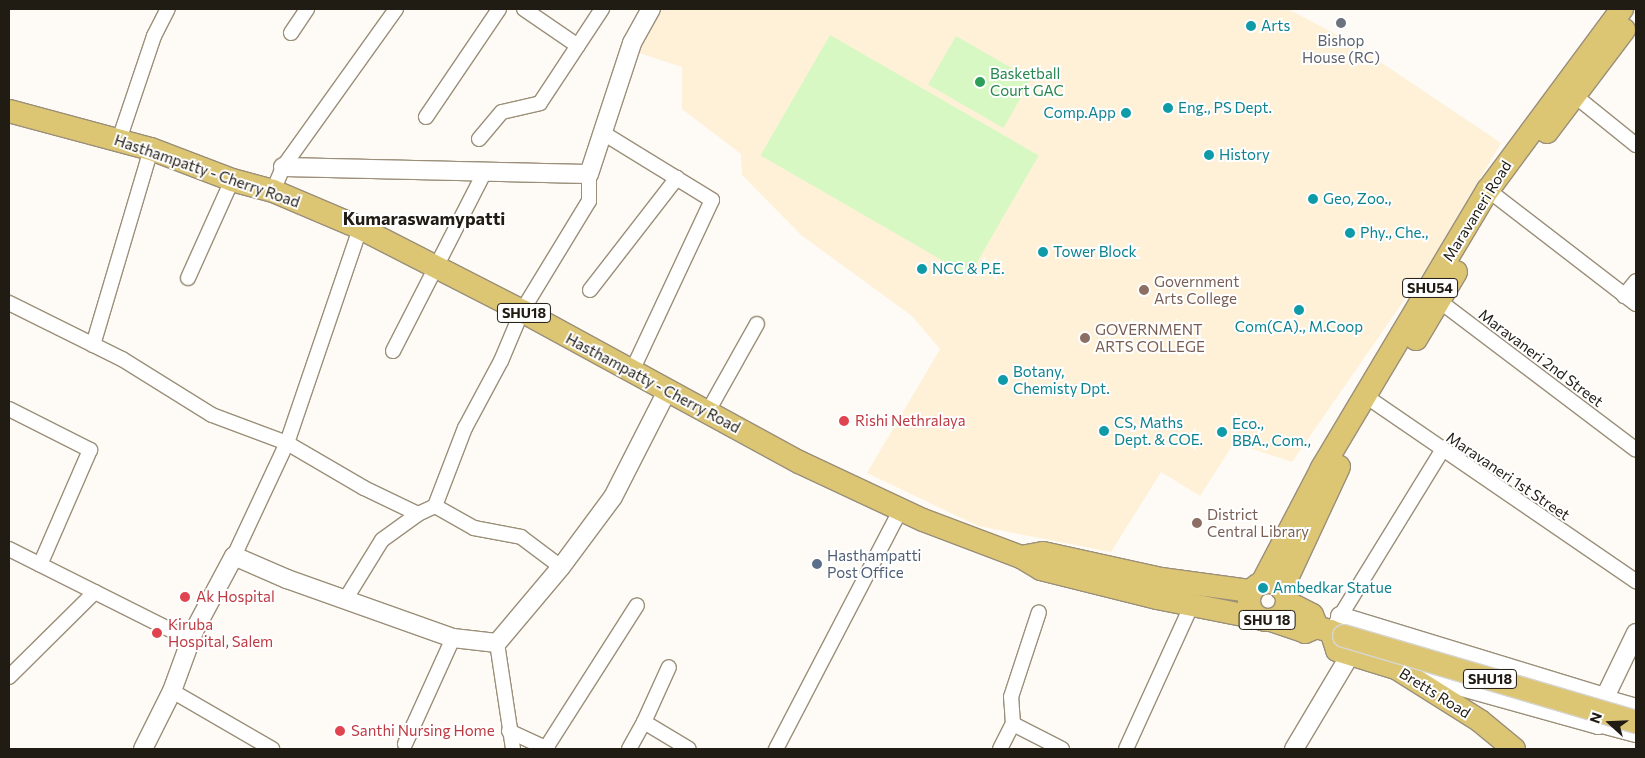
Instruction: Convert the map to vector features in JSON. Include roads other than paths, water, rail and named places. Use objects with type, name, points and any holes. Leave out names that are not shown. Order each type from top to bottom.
[{"type":"main road","name":"Maravaneri Road","points":[[1270,591],[1370,399],[1434,297],[1493,194],[1569,91],[1622,9]]},
{"type":"main road","name":"Maravaneri Road","points":[[1569,91],[1636,12]]},
{"type":"main road","name":"Hasthampatty - Cherry Road","points":[[9,111],[151,149],[232,180],[273,191],[360,228],[522,312],[631,373],[799,462],[901,509],[1021,557],[1050,571],[1264,619],[1305,632],[1336,633]]},
{"type":"main road","points":[[1021,557],[1043,552],[1161,579],[1270,591],[1312,615],[1336,633]]},
{"type":"main road","name":"SHU 18","points":[[1270,591],[1282,614],[1264,619],[1250,609],[1270,591]]},
{"type":"main road","name":"Bretts Road","points":[[1336,633],[1480,721],[1514,749]]},
{"type":"main road","name":"SHU18","points":[[1336,633],[1636,722]]},
{"type":"street","points":[[119,140],[154,36],[168,9]]},
{"type":"street","points":[[291,33],[307,9]]},
{"type":"street","points":[[273,191],[283,167],[396,9]]},
{"type":"street","points":[[426,117],[499,9]]},
{"type":"street","points":[[524,9],[578,46]]},
{"type":"street","points":[[479,139],[502,112],[540,104],[602,9]]},
{"type":"street","points":[[345,600],[382,540],[418,514],[434,506],[465,428],[501,361],[522,312],[589,201],[589,174],[632,43],[651,9]]},
{"type":"street","points":[[1632,9],[1636,12]]},
{"type":"street","points":[[1569,91],[1636,145]]},
{"type":"street","points":[[603,133],[712,200],[631,373]]},
{"type":"street","points":[[93,345],[151,149]]},
{"type":"street","points":[[283,167],[589,174]]},
{"type":"street","points":[[393,351],[485,171]]},
{"type":"street","points":[[590,290],[677,178]]},
{"type":"street","points":[[188,278],[232,180]]},
{"type":"street","points":[[1493,194],[1636,304]]},
{"type":"street","points":[[143,749],[172,691],[190,640],[234,556],[288,443],[360,228]]},
{"type":"street","points":[[1624,296],[1636,281]]},
{"type":"street","name":"Maravaneri 2nd Street","points":[[1434,297],[1636,450]]},
{"type":"street","points":[[9,303],[93,345],[212,415],[288,443],[364,488],[418,514]]},
{"type":"street","points":[[708,413],[757,324]]},
{"type":"street","points":[[513,749],[497,643],[562,567],[613,497],[667,392]]},
{"type":"street","name":"Maravaneri 1st Street","points":[[1370,399],[1442,451],[1636,581]]},
{"type":"street","points":[[9,409],[90,450],[40,565]]},
{"type":"street","points":[[1294,749],[1336,633],[1442,451]]},
{"type":"street","points":[[434,506],[474,528],[521,537],[562,567]]},
{"type":"street","points":[[776,749],[901,509]]},
{"type":"street","points":[[9,549],[190,640]]},
{"type":"street","points":[[234,556],[345,600],[453,638],[497,643]]},
{"type":"street","points":[[9,677],[95,592]]},
{"type":"street","points":[[1126,749],[1192,604]]},
{"type":"street","points":[[509,731],[547,749],[637,606]]},
{"type":"street","points":[[1000,749],[1013,724],[1011,697],[1038,612]]},
{"type":"street","points":[[1336,633],[1636,706]]},
{"type":"street","points":[[1598,724],[1605,697],[1636,633]]},
{"type":"street","points":[[405,744],[453,638]]},
{"type":"street","points":[[629,749],[644,722],[669,667]]},
{"type":"street","points":[[1396,668],[1636,735]]},
{"type":"street","points":[[172,691],[272,749]]},
{"type":"street","points":[[644,722],[689,749]]},
{"type":"street","points":[[1013,724],[1062,749]]},
{"type":"place","name":"Bishop House (RC)","points":[[1341,23]]},
{"type":"place","name":"Arts","points":[[1251,26]]},
{"type":"place","name":"Basketball Court GAC","points":[[980,82]]},
{"type":"place","name":"Eng., PS Dept.","points":[[1168,108]]},
{"type":"place","name":"Comp.App","points":[[1126,113]]},
{"type":"place","name":"History","points":[[1209,155]]},
{"type":"place","name":"Geo, Zoo.,","points":[[1313,199]]},
{"type":"place","name":"Phy., Che.,","points":[[1350,233]]},
{"type":"place","name":"Tower Block","points":[[1043,252]]},
{"type":"place","name":"NCC & P.E.","points":[[922,269]]},
{"type":"place","name":"Government Arts College","points":[[1144,290]]},
{"type":"place","name":"Com(CA)., M.Coop","points":[[1299,310]]},
{"type":"place","name":"GOVERNMENT ARTS COLLEGE","points":[[1085,338]]},
{"type":"place","name":"Botany, Chemisty Dpt.","points":[[1003,380]]},
{"type":"place","name":"Rishi Nethralaya","points":[[844,421]]},
{"type":"place","name":"CS, Maths Dept. & COE.","points":[[1104,431]]},
{"type":"place","name":"Eco., BBA., Com.,","points":[[1222,432]]},
{"type":"place","name":"District Central Library","points":[[1197,523]]},
{"type":"place","name":"Hasthampatti Post Office","points":[[817,564]]},
{"type":"place","name":"Ambedkar Statue","points":[[1263,588]]},
{"type":"place","name":"Ak Hospital","points":[[185,597]]},
{"type":"place","name":"Kiruba Hospital, Salem","points":[[157,633]]},
{"type":"place","name":"Santhi Nursing Home","points":[[340,731]]},
{"type":"district","name":"Kumaraswamypatti","points":[[424,218]]}]
